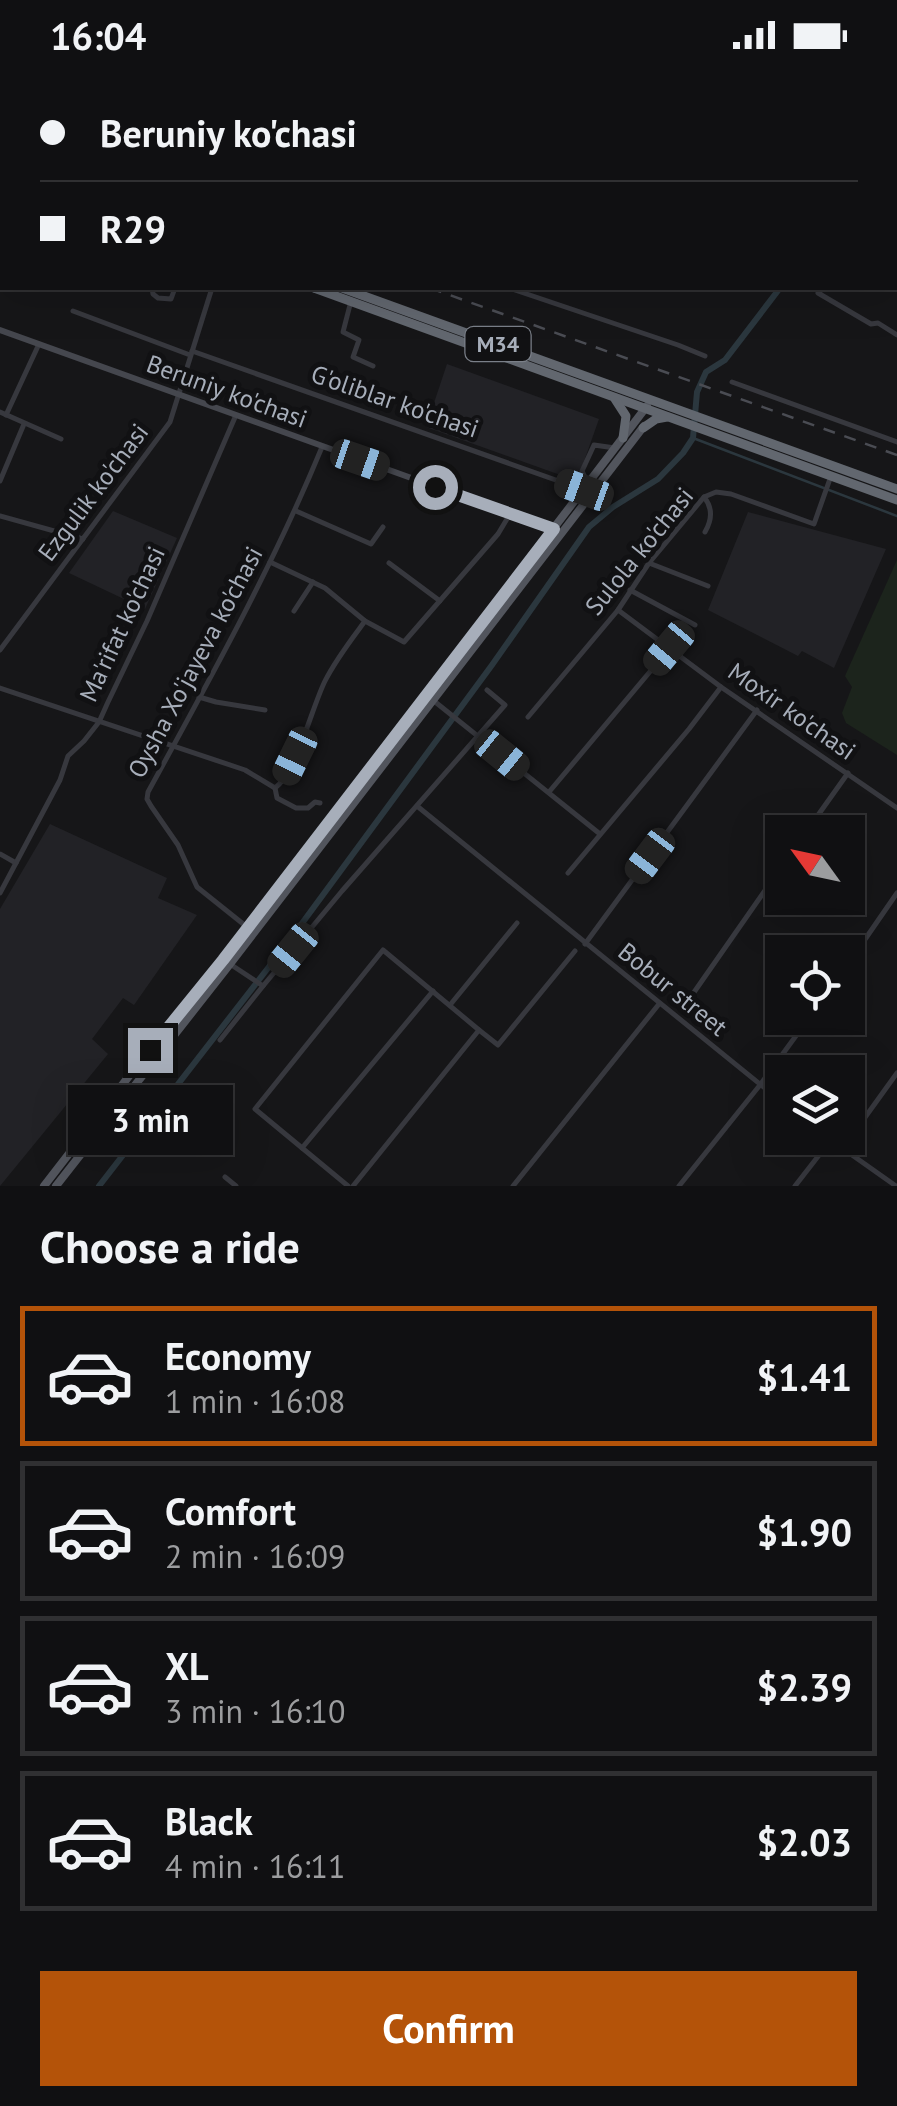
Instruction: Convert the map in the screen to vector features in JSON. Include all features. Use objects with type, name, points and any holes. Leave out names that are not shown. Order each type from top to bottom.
[{"type":"highway","name":"M34","points":[[320,290],[614,392]]},
{"type":"highway","name":"M34","points":[[347,290],[651,406],[897,490]]},
{"type":"highway","points":[[614,392],[626,416],[623,438]]},
{"type":"highway","name":"M34","points":[[651,406],[672,418],[696,420],[829,481],[897,500]]},
{"type":"highway","points":[[643,428],[656,419],[672,418]]},
{"type":"main road","points":[[44,1186],[77,1152],[230,964],[643,428],[651,406]]},
{"type":"main road","points":[[56,1186],[164,1025],[223,960],[651,406]]},
{"type":"street","points":[[152,290],[166,300],[171,299],[175,290]]},
{"type":"street","name":"Ezgulik ko'chasi","points":[[0,650],[170,422],[211,290]]},
{"type":"street","points":[[514,290],[705,356]]},
{"type":"street","points":[[820,290],[871,324],[897,335]]},
{"type":"street","points":[[352,301],[343,332],[358,340],[354,358],[373,366]]},
{"type":"street","name":"G'oliblar ko'chasi","points":[[73,310],[586,487]]},
{"type":"street","name":"Beruniy ko'chasi","points":[[0,330],[554,529]]},
{"type":"street","points":[[39,344],[3,414],[61,439]]},
{"type":"street","points":[[732,382],[897,442]]},
{"type":"street","name":"Ma'rifat ko'chasi","points":[[0,893],[60,780],[68,756],[99,722],[236,415]]},
{"type":"street","points":[[0,480],[24,424]]},
{"type":"street","points":[[586,487],[582,471],[594,445],[615,448]]},
{"type":"street","name":"Oysha Xo'jayeva ko'chasi","points":[[247,928],[197,887],[178,845],[147,799],[148,792],[270,562],[322,447]]},
{"type":"street","name":"Sulola ko'chasi","points":[[528,717],[618,610],[649,563],[704,496],[716,492],[731,494],[814,524],[829,481]]},
{"type":"street","points":[[704,496],[711,513],[705,532]]},
{"type":"street","points":[[296,510],[372,544],[383,527]]},
{"type":"street","points":[[270,562],[325,588],[365,621],[404,642],[498,534],[510,514]]},
{"type":"street","points":[[0,516],[82,539]]},
{"type":"street","points":[[388,563],[440,601]]},
{"type":"street","points":[[649,563],[708,586]]},
{"type":"street","points":[[294,611],[313,582]]},
{"type":"street","points":[[630,590],[696,625]]},
{"type":"street","name":"Moxir ko'chasi","points":[[618,610],[897,808]]},
{"type":"street","points":[[274,788],[282,783],[295,756],[324,682],[365,621]]},
{"type":"street","points":[[550,792],[669,648]]},
{"type":"street","points":[[568,873],[721,686]]},
{"type":"street","points":[[0,688],[245,770],[274,788],[277,798],[296,808],[320,803]]},
{"type":"street","points":[[220,1040],[262,985],[506,705],[487,690]]},
{"type":"street","points":[[200,697],[265,710]]},
{"type":"street","points":[[434,700],[600,834]]},
{"type":"street","points":[[585,944],[758,710]]},
{"type":"street","points":[[818,815],[848,774]]},
{"type":"street","name":"Bobur street","points":[[417,806],[765,1088]]},
{"type":"street","points":[[0,854],[16,863]]},
{"type":"street","points":[[690,998],[765,890]]},
{"type":"street","points":[[865,939],[897,893]]},
{"type":"street","points":[[450,1005],[516,923]]},
{"type":"street","points":[[480,1030],[351,1186],[255,1109],[383,950],[432,991],[450,1005],[480,1030],[498,1045],[574,951]]},
{"type":"street","points":[[230,964],[262,985]]},
{"type":"street","points":[[302,1148],[432,991]]},
{"type":"street","points":[[513,1186],[659,1004]]},
{"type":"street","points":[[678,1186],[796,1035]]},
{"type":"street","points":[[865,1117],[897,1073]]},
{"type":"street","points":[[795,1186],[817,1155]]},
{"type":"street","points":[[853,1155],[896,1186]]},
{"type":"street","points":[[225,1177],[236,1186]]},
{"type":"shaded area","points":[[447,364],[599,419],[577,481],[426,427]]},
{"type":"shaded area","points":[[113,511],[177,538],[145,609],[69,573]]},
{"type":"shaded area","points":[[748,512],[886,549],[834,668],[802,651],[798,656],[708,610]]},
{"type":"shaded area","points":[[897,560],[897,755],[846,723],[842,713],[852,687],[845,676]]},
{"type":"shaded area","points":[[50,824],[167,878],[158,898],[197,915],[134,1005],[123,998],[92,1039],[108,1054],[0,1186],[0,909]]},
{"type":"waterway","points":[[99,1186],[289,941],[589,527],[658,479],[683,453],[693,438],[697,392],[706,372],[725,360],[778,290]]},
{"type":"waterway","points":[[693,438],[897,516]]},
{"type":"railway","points":[[436,290],[897,455]]},
{"type":"route","points":[[150,1050],[554,529],[435,487]]}]
